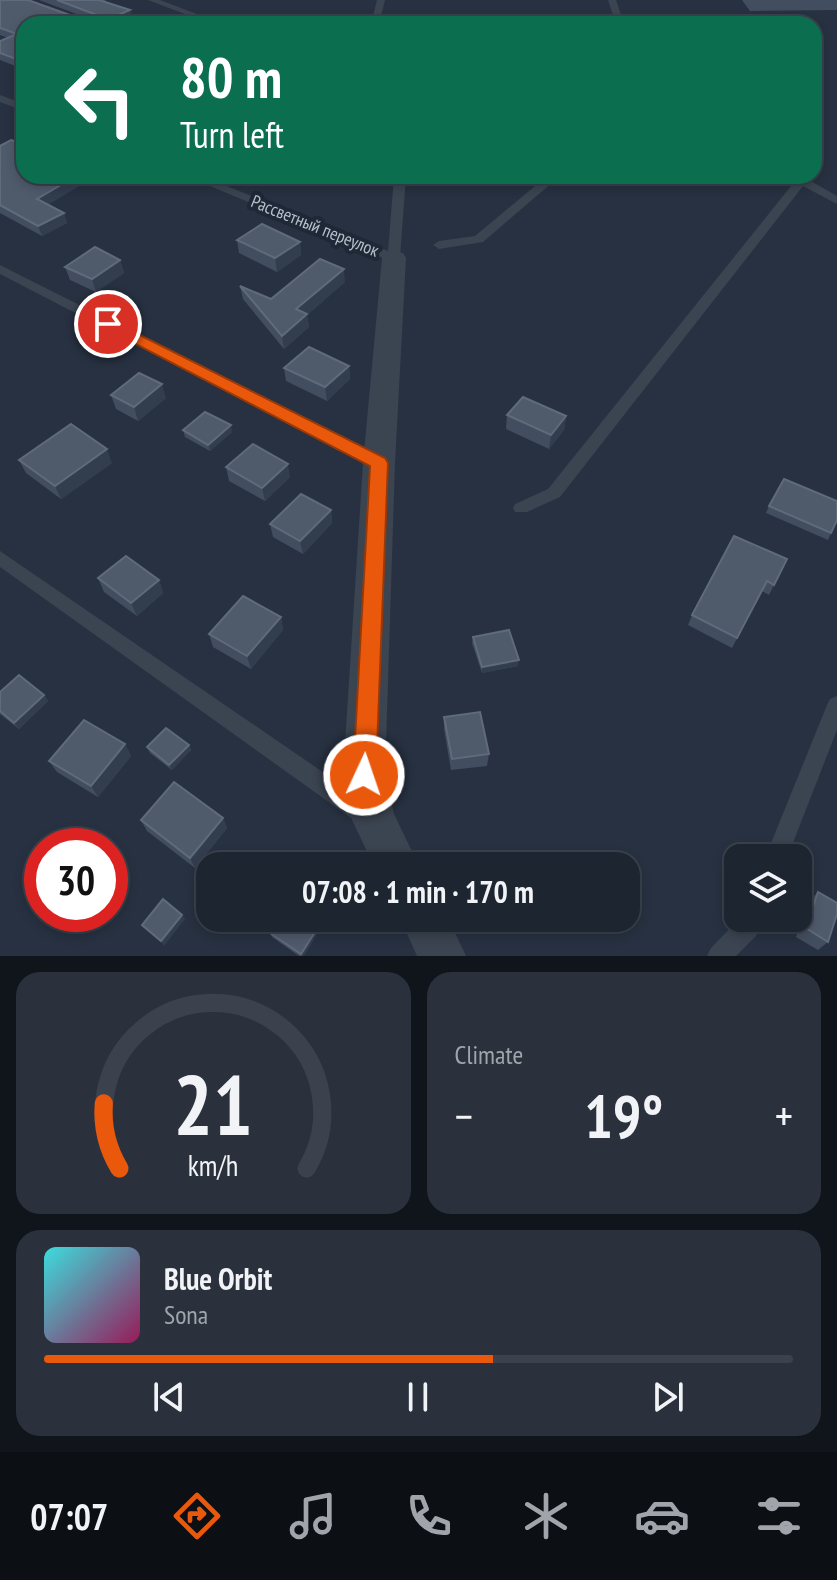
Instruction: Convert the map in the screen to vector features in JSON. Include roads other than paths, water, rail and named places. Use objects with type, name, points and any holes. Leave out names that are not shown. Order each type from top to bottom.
[{"type":"street","points":[[390,852],[374,820],[364,775],[379,463],[394,258]]},
{"type":"street","points":[[430,932],[442,956]]},
{"type":"lane","points":[[152,0],[197,16]]},
{"type":"lane","name":"Рассветный переулок","points":[[212,184],[394,258]]},
{"type":"lane","points":[[394,258],[399,184]]},
{"type":"lane","points":[[439,245],[479,239],[544,184]]},
{"type":"lane","points":[[521,508],[554,493],[793,184]]},
{"type":"lane","points":[[806,184],[837,201]]},
{"type":"lane","points":[[0,269],[379,463]]},
{"type":"lane","points":[[0,558],[374,820]]},
{"type":"lane","points":[[782,844],[837,705]]},
{"type":"lane","points":[[719,956],[744,932]]}]
